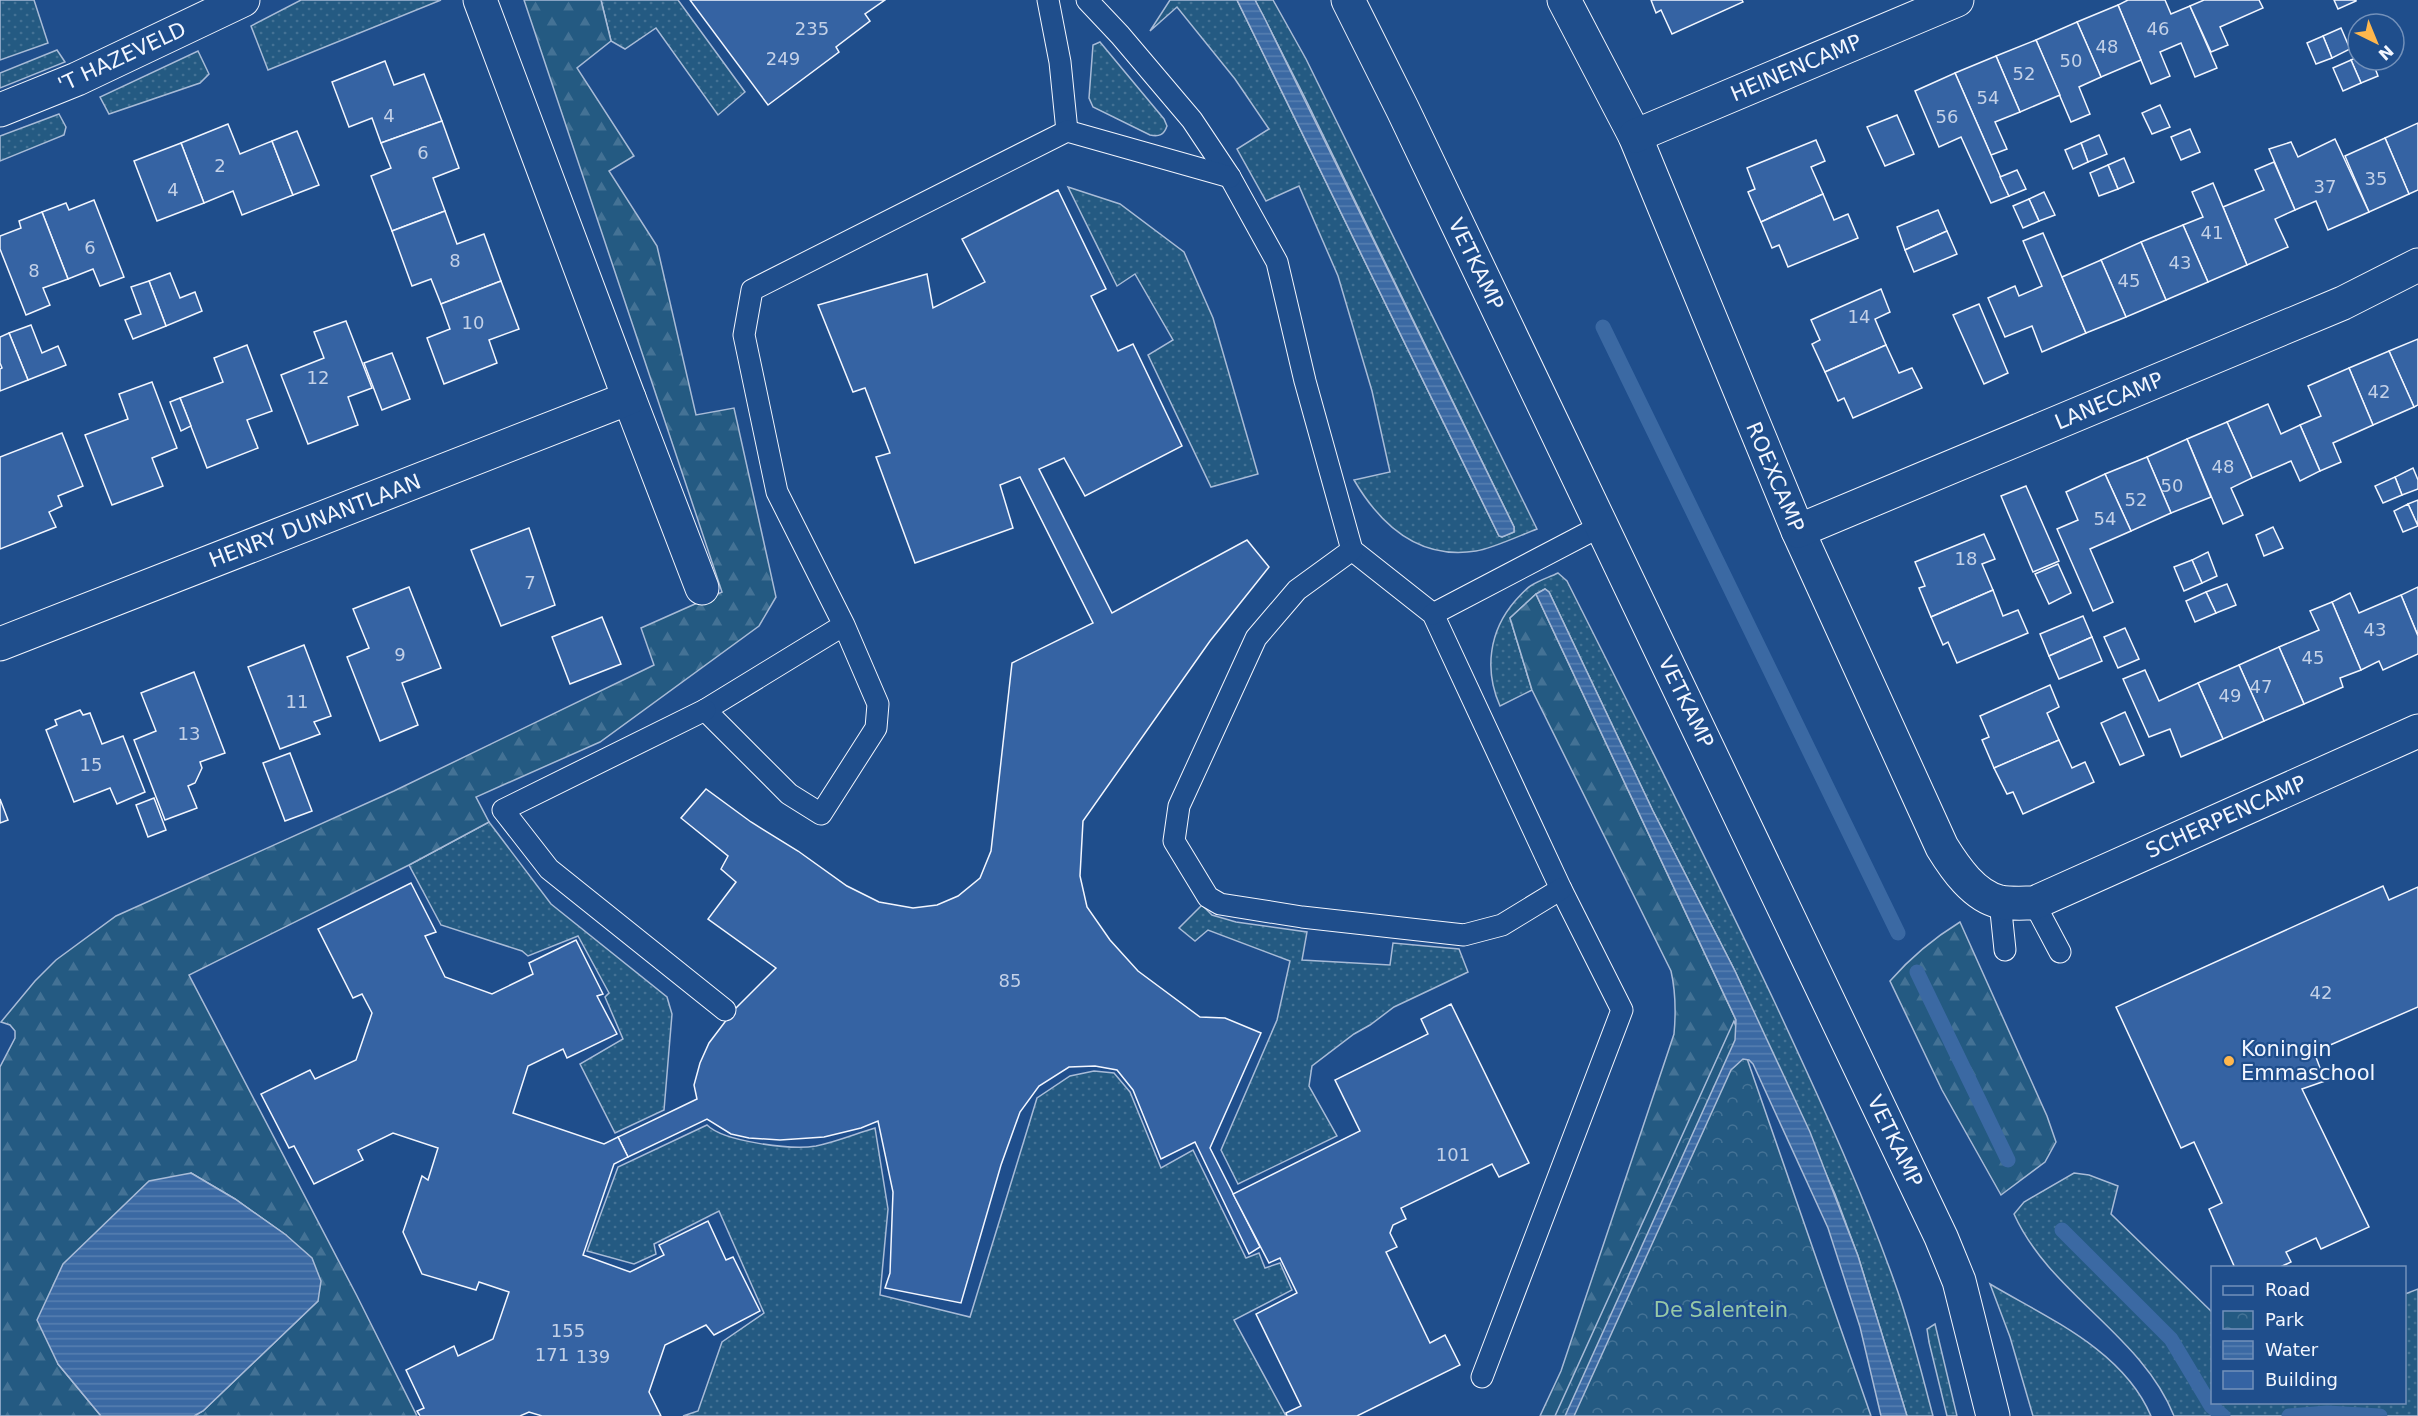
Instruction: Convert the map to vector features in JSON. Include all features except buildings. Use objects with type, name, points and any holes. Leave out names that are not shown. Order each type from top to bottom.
[{"type":"street","name":"'T HAZEVELD","points":[[0,110],[76,80],[243,0]]},
{"type":"street","points":[[480,0],[702,588]]},
{"type":"street","name":"VETKAMP","points":[[1348,0],[1941,1237],[1959,1281],[1993,1416]]},
{"type":"street","name":"ROEXCAMP","points":[[1564,0],[1635,136],[1797,531],[1942,847],[1966,880],[1981,893],[2000,902],[2034,903]]},
{"type":"street","name":"HEINENCAMP","points":[[1635,136],[1957,0]]},
{"type":"street","name":"LANECAMP","points":[[1797,531],[2343,303],[2418,265]]},
{"type":"street","name":"HENRY DUNANTLAAN","points":[[0,644],[629,398]]},
{"type":"street","name":"SCHERPENCAMP","points":[[2034,903],[2418,731]]},
{"type":"lane","points":[[1047,0],[1060,62],[1067,131]]},
{"type":"lane","points":[[1087,0],[1192,120],[1230,177],[1277,262],[1305,381],[1352,550],[1434,614],[1561,889],[1622,1010],[1482,1377]]},
{"type":"lane","points":[[705,710],[789,794],[821,814],[876,728],[878,704],[844,626],[777,492],[744,335],[752,290],[1067,131],[1230,177]]},
{"type":"lane","points":[[1434,614],[1601,525]]},
{"type":"lane","points":[[1352,550],[1297,590],[1256,638],[1179,806],[1174,841],[1208,897],[1220,904],[1302,917],[1464,935],[1502,925],[1561,889]]},
{"type":"lane","points":[[725,1010],[549,869],[503,810],[705,710],[844,626]]},
{"type":"lane","points":[[2000,902],[2005,950]]},
{"type":"lane","points":[[2034,903],[2060,952]]},
{"type":"green space","points":[[0,0],[34,0],[48,43],[0,60]]},
{"type":"green space","points":[[301,0],[441,0],[268,70],[251,26]]},
{"type":"green space","points":[[524,0],[601,0],[611,41],[577,68],[634,156],[609,171],[657,246],[696,415],[734,408],[776,597],[759,626],[600,742],[476,797],[489,822],[409,865],[189,975],[357,1296],[417,1416],[194,1416],[203,1411],[318,1301],[286,1235],[235,1199],[191,1173],[58,1364],[101,1416],[0,1416],[0,1067],[15,1038],[15,1031],[10,1025],[1,1022],[35,981],[56,960],[116,916],[394,791],[654,665],[641,628],[722,592]]},
{"type":"green space","points":[[601,0],[678,0],[745,92],[718,115],[656,28],[625,49],[611,41]]},
{"type":"green space","points":[[1170,0],[1237,0],[1499,536],[1514,532],[1514,527],[1255,0],[1273,0],[1306,59],[1537,529],[1482,550],[1456,552],[1437,550],[1420,545],[1404,536],[1377,512],[1365,497],[1354,480],[1390,472],[1372,391],[1338,276],[1299,186],[1266,201],[1237,149],[1269,129],[1235,79],[1177,7],[1150,31]]},
{"type":"green space","points":[[1100,42],[1164,119],[1167,126],[1161,135],[1150,135],[1093,107],[1089,98],[1093,45]]},
{"type":"green space","points":[[57,50],[65,62],[0,88],[0,73]]},
{"type":"green space","points":[[198,51],[209,74],[200,83],[109,114],[100,97]]},
{"type":"green space","points":[[59,114],[66,127],[64,135],[0,161],[0,136]]},
{"type":"green space","points":[[1068,187],[1120,204],[1184,252],[1213,318],[1258,474],[1211,487],[1148,355],[1173,340],[1135,274],[1117,286]]},
{"type":"green space","points":[[1558,573],[1567,581],[1673,793],[1751,952],[1825,1112],[1871,1219],[1898,1292],[1933,1416],[1907,1416],[1858,1256],[1835,1194],[1735,971],[1653,811],[1549,592],[1545,589],[1536,594],[1510,618],[1532,690],[1500,706],[1492,679],[1491,665],[1499,625],[1515,601],[1528,588]]},
{"type":"green space","points":[[1536,594],[1736,1020],[1735,1040],[1565,1416],[1540,1416],[1561,1371],[1674,1034],[1675,1002],[1671,971],[1532,690],[1510,618]]},
{"type":"green space","points":[[489,822],[551,904],[667,997],[672,1014],[664,1110],[615,1133],[580,1064],[623,1039],[605,997],[609,993],[578,936],[528,956],[522,951],[441,925],[409,865]]},
{"type":"green space","points":[[1202,905],[1212,915],[1236,922],[1307,932],[1302,960],[1390,965],[1393,943],[1459,949],[1468,972],[1394,1007],[1312,1066],[1309,1086],[1337,1136],[1238,1184],[1221,1150],[1277,1020],[1290,961],[1208,930],[1195,941],[1179,928]]},
{"type":"green space","points":[[1960,922],[2047,1116],[2056,1142],[2045,1162],[2001,1195],[1942,1090],[1890,981],[1923,949]]},
{"type":"green space","name":"De Salentein","points":[[1734,1021],[1871,1416],[1555,1416]]},
{"type":"green space","points":[[1094,1071],[1114,1073],[1130,1092],[1161,1168],[1193,1150],[1246,1258],[1259,1253],[1265,1268],[1280,1263],[1292,1290],[1234,1320],[1286,1416],[683,1416],[698,1411],[722,1342],[764,1313],[719,1211],[654,1244],[656,1254],[634,1264],[587,1251],[618,1167],[707,1125],[728,1136],[743,1140],[791,1147],[816,1146],[875,1128],[888,1209],[880,1295],[970,1317],[1037,1098],[1070,1076]]},
{"type":"green space","points":[[2074,1173],[2089,1175],[2118,1186],[2111,1214],[2211,1311],[2211,1404],[2406,1404],[2406,1294],[2418,1289],[2418,1416],[2174,1416],[2159,1387],[2141,1362],[2072,1292],[2030,1242],[2014,1214],[2024,1202]]},
{"type":"green space","points":[[1990,1284],[2082,1338],[2103,1354],[2122,1372],[2138,1393],[2151,1416],[2033,1416],[2010,1337]]},
{"type":"green space","points":[[1935,1324],[1957,1416],[1947,1416],[1929,1342],[1927,1329]]},
{"type":"water","points":[[1237,0],[1255,0],[1265,19],[1514,527],[1514,532],[1499,536]]},
{"type":"water","points":[[1545,589],[1549,592],[1653,811],[1735,971],[1810,1132],[1858,1256],[1907,1416],[1881,1416],[1860,1327],[1828,1228],[1753,1064],[1743,1059],[1731,1070],[1574,1416],[1565,1416],[1735,1040],[1736,1020],[1536,594]]},
{"type":"water","points":[[191,1173],[235,1199],[286,1235],[312,1258],[321,1281],[318,1301],[203,1411],[194,1416],[101,1416],[58,1364],[37,1320],[63,1264],[149,1181]]},
{"type":"waterway","points":[[1603,327],[1898,933]]},
{"type":"waterway","points":[[1917,972],[2008,1160]]},
{"type":"waterway","points":[[2062,1230],[2171,1339],[2211,1406],[2223,1416]]},
{"type":"waterway","points":[[2289,1416],[2327,1413],[2380,1416]]},
{"type":"place","name":"Koningin Emmaschool","points":[[2229,1061]]}]
